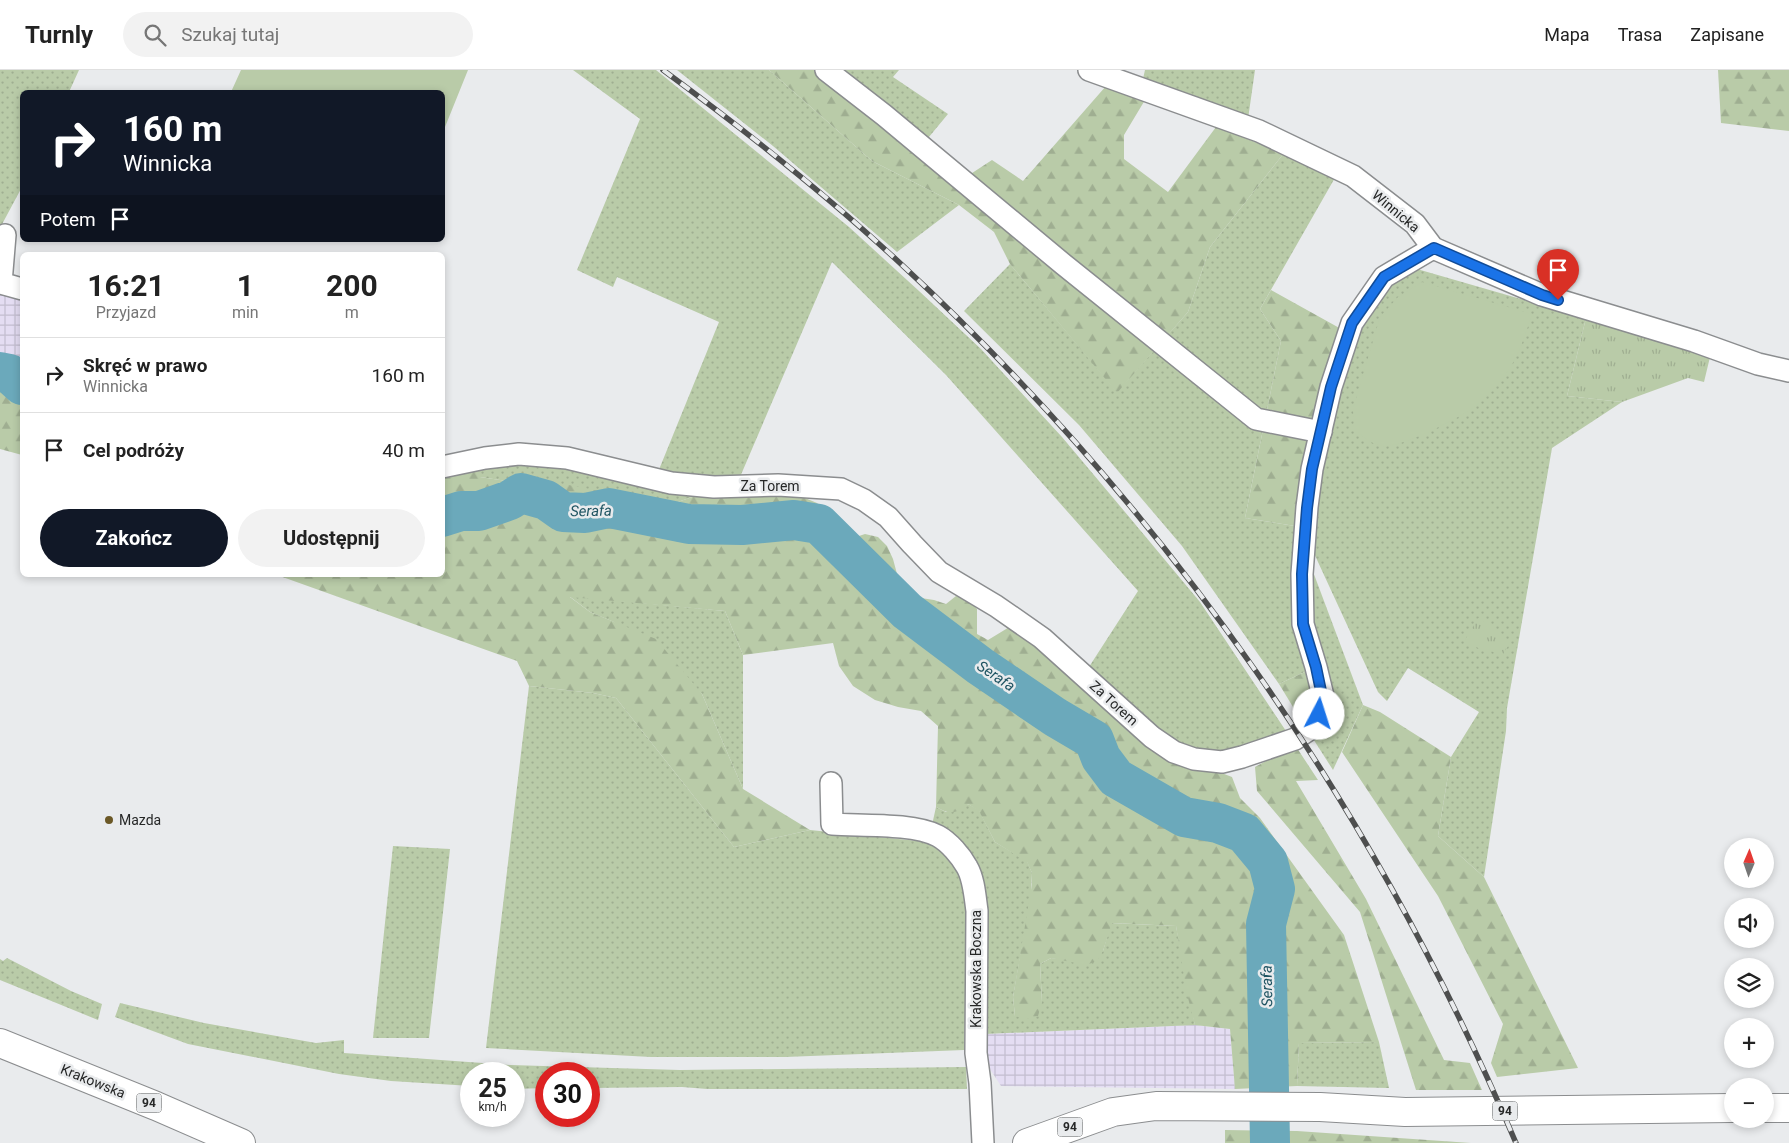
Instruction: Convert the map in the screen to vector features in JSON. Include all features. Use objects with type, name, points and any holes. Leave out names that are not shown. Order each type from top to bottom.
[{"type":"main road","name":"Krakowska","points":[[0,1042],[241,1143]]},
{"type":"main road","name":"94","points":[[1027,1143],[1113,1112],[1156,1106],[1320,1107],[1405,1112],[1724,1108]]},
{"type":"main road","points":[[1774,1108],[1789,1108]]},
{"type":"street","points":[[826,70],[884,115],[1062,264],[1256,419],[1321,432]]},
{"type":"street","name":"Winnicka","points":[[1088,70],[1259,131],[1352,176],[1415,224],[1434,248],[1542,295],[1694,341],[1758,364],[1789,371]]},
{"type":"street","points":[[5,235],[1,284],[20,289]]},
{"type":"street","name":"Za Torem","points":[[445,466],[485,458],[519,454],[567,458],[671,483],[714,487],[778,485],[841,489],[864,500],[888,517],[939,572],[996,606],[1042,638],[1152,738],[1183,756],[1204,761],[1222,762],[1295,739],[1310,729],[1319,714],[1322,696],[1316,667],[1303,624],[1302,574],[1312,469],[1331,387],[1352,323],[1384,277],[1434,248]]},
{"type":"street","name":"Krakowska Boczna","points":[[831,782],[832,824],[900,827],[924,831],[939,836],[957,853],[968,868],[975,894],[977,911],[976,1053],[980,1083],[983,1143]]},
{"type":"shaded area","points":[[0,292],[20,297],[20,367],[0,362]]},
{"type":"shaded area","points":[[1195,1025],[1230,1029],[1235,1089],[1001,1086],[990,1069],[985,1034]]},
{"type":"green space","points":[[0,70],[79,70],[70,90],[20,90],[20,191],[0,228]]},
{"type":"green space","points":[[241,70],[468,70],[445,127],[445,90],[232,90]]},
{"type":"green space","points":[[573,70],[656,70],[849,227],[919,291],[981,349],[1062,437],[1200,602],[1288,734],[1226,754],[1183,750],[1087,670],[1138,591],[946,375],[832,262],[740,477],[658,472],[719,322],[617,277],[613,287],[577,270],[640,119]]},
{"type":"green space","points":[[677,70],[769,70],[872,161],[959,205],[897,252],[773,146]]},
{"type":"green space","points":[[769,70],[817,70],[966,177],[992,160],[1023,181],[1106,86],[1145,100],[1124,135],[1124,159],[1168,192],[1216,127],[1284,153],[1210,247],[1188,312],[1117,393],[1010,264],[994,232],[959,205],[872,161]]},
{"type":"green space","points":[[817,70],[899,70],[893,77],[948,114],[919,149]]},
{"type":"green space","points":[[1145,70],[1255,70],[1248,119],[1142,83]]},
{"type":"green space","points":[[1718,70],[1789,70],[1789,131],[1721,123]]},
{"type":"green space","points":[[1284,153],[1336,176],[1260,309],[1281,341],[1245,518],[1295,526],[1296,623],[1311,669],[1279,684],[1182,546],[1079,425],[964,311],[1010,264],[1117,392],[1188,312],[1210,247]]},
{"type":"green space","points":[[1417,269],[1586,318],[1567,396],[1622,402],[1552,448],[1507,708],[1506,731],[1484,877],[1438,836],[1451,757],[1479,712],[1408,668],[1387,701],[1378,692],[1312,549],[1320,471],[1360,324],[1389,283]]},
{"type":"green space","points":[[1422,282],[1532,314],[1524,339],[1513,362],[1504,377],[1482,401],[1467,412],[1415,438],[1391,446],[1378,445],[1354,428],[1353,409],[1380,317],[1398,297]]},
{"type":"green space","points":[[1271,290],[1343,330],[1316,415],[1295,526],[1245,518],[1281,341],[1260,309]]},
{"type":"green space","points":[[1586,318],[1710,357],[1704,382],[1688,378],[1622,402],[1567,396]]},
{"type":"green space","points":[[0,362],[20,367],[20,454],[0,449]]},
{"type":"green space","points":[[520,460],[572,466],[698,495],[669,505],[480,477],[480,466]]},
{"type":"green space","points":[[480,466],[480,477],[559,489],[564,484],[669,505],[698,495],[742,494],[805,498],[817,503],[826,512],[840,535],[853,538],[865,534],[878,537],[887,546],[893,559],[900,585],[908,596],[946,604],[956,596],[968,599],[977,609],[977,634],[988,640],[1011,626],[1206,767],[1232,777],[1240,798],[1260,818],[1344,935],[1379,1042],[1299,1043],[1297,1086],[1235,1089],[1230,1029],[1195,1025],[1187,994],[1176,926],[1112,923],[1103,951],[1097,961],[1086,965],[1051,958],[1040,964],[1042,1002],[1038,1016],[1027,1019],[1015,1016],[1013,997],[1032,884],[1032,873],[1027,862],[995,842],[979,811],[968,804],[952,812],[936,807],[938,726],[921,711],[875,700],[853,686],[839,666],[833,643],[743,655],[725,611],[570,597],[590,612],[656,639],[702,694],[743,789],[810,830],[734,847],[616,698],[593,693],[529,686],[517,661],[283,577],[445,577],[445,472]]},
{"type":"green space","points":[[1312,569],[1363,705],[1333,770],[1310,734],[1309,619]]},
{"type":"green space","points":[[569,596],[725,611],[743,655],[743,789],[702,694],[614,622],[590,612]]},
{"type":"green space","points":[[1478,618],[1498,630],[1498,635],[1510,643],[1501,657],[1490,650],[1488,654],[1465,640]]},
{"type":"green space","points":[[1311,669],[1317,696],[1304,725],[1279,684]]},
{"type":"green space","points":[[529,686],[593,693],[616,698],[734,847],[810,830],[928,842],[948,851],[963,872],[968,930],[964,1050],[785,1057],[651,1057],[486,1048]]},
{"type":"green space","points":[[1363,705],[1380,712],[1451,757],[1438,836],[1484,877],[1578,1068],[1497,1077],[1491,1063],[1503,1024],[1438,896],[1342,752]]},
{"type":"green space","points":[[1295,745],[1318,780],[1296,781],[1366,899],[1444,1060],[1470,1063],[1482,1090],[1416,1090],[1360,912],[1257,791],[1255,767]]},
{"type":"green space","points":[[968,804],[979,810],[995,842],[1027,861],[1032,873],[1031,897],[1013,997],[1015,1016],[1042,1002],[1040,964],[1051,958],[1062,959],[1103,951],[1111,923],[1176,926],[1195,1025],[985,1034],[980,888],[932,825],[936,807],[946,812]]},
{"type":"green space","points":[[393,846],[450,849],[429,1038],[373,1038]]},
{"type":"green space","points":[[7,958],[71,991],[102,1004],[98,1020],[0,980],[0,959],[3,961]]},
{"type":"green space","points":[[120,1003],[204,1023],[316,1043],[344,1040],[344,1053],[468,1062],[460,1062],[460,1085],[391,1081],[339,1074],[188,1044],[115,1017]]},
{"type":"green space","points":[[1379,1042],[1389,1088],[1297,1086],[1299,1043]]},
{"type":"green space","points":[[525,1065],[535,1066],[535,1088],[525,1089]]},
{"type":"green space","points":[[966,1067],[967,1089],[707,1089],[682,1087],[600,1088],[600,1068],[680,1070]]},
{"type":"green space","points":[[1225,1130],[1297,1131],[1471,1143],[1225,1143]]},
{"type":"waterway","name":"Serafa","points":[[0,372],[10,374],[20,383]]},
{"type":"waterway","name":"Serafa","points":[[445,516],[461,511],[479,511],[510,500],[521,493],[546,500],[563,512],[585,513],[609,508],[689,524],[742,525],[794,520],[819,524],[907,611],[980,666],[1055,717],[1094,740],[1101,758],[1116,778],[1184,817],[1218,823],[1244,833],[1268,862],[1275,889],[1266,924],[1270,1143]]},
{"type":"railway","points":[[663,70],[785,164],[901,264],[998,359],[1090,458],[1175,562],[1255,670],[1329,783],[1398,899],[1460,1019],[1516,1143]]},
{"type":"place","name":"Mazda","points":[[109,820]]},
{"type":"route","points":[[1319,714],[1322,704],[1320,684],[1303,624],[1302,574],[1307,508],[1312,469],[1331,387],[1352,323],[1384,277],[1434,248],[1542,295],[1558,300]]}]
